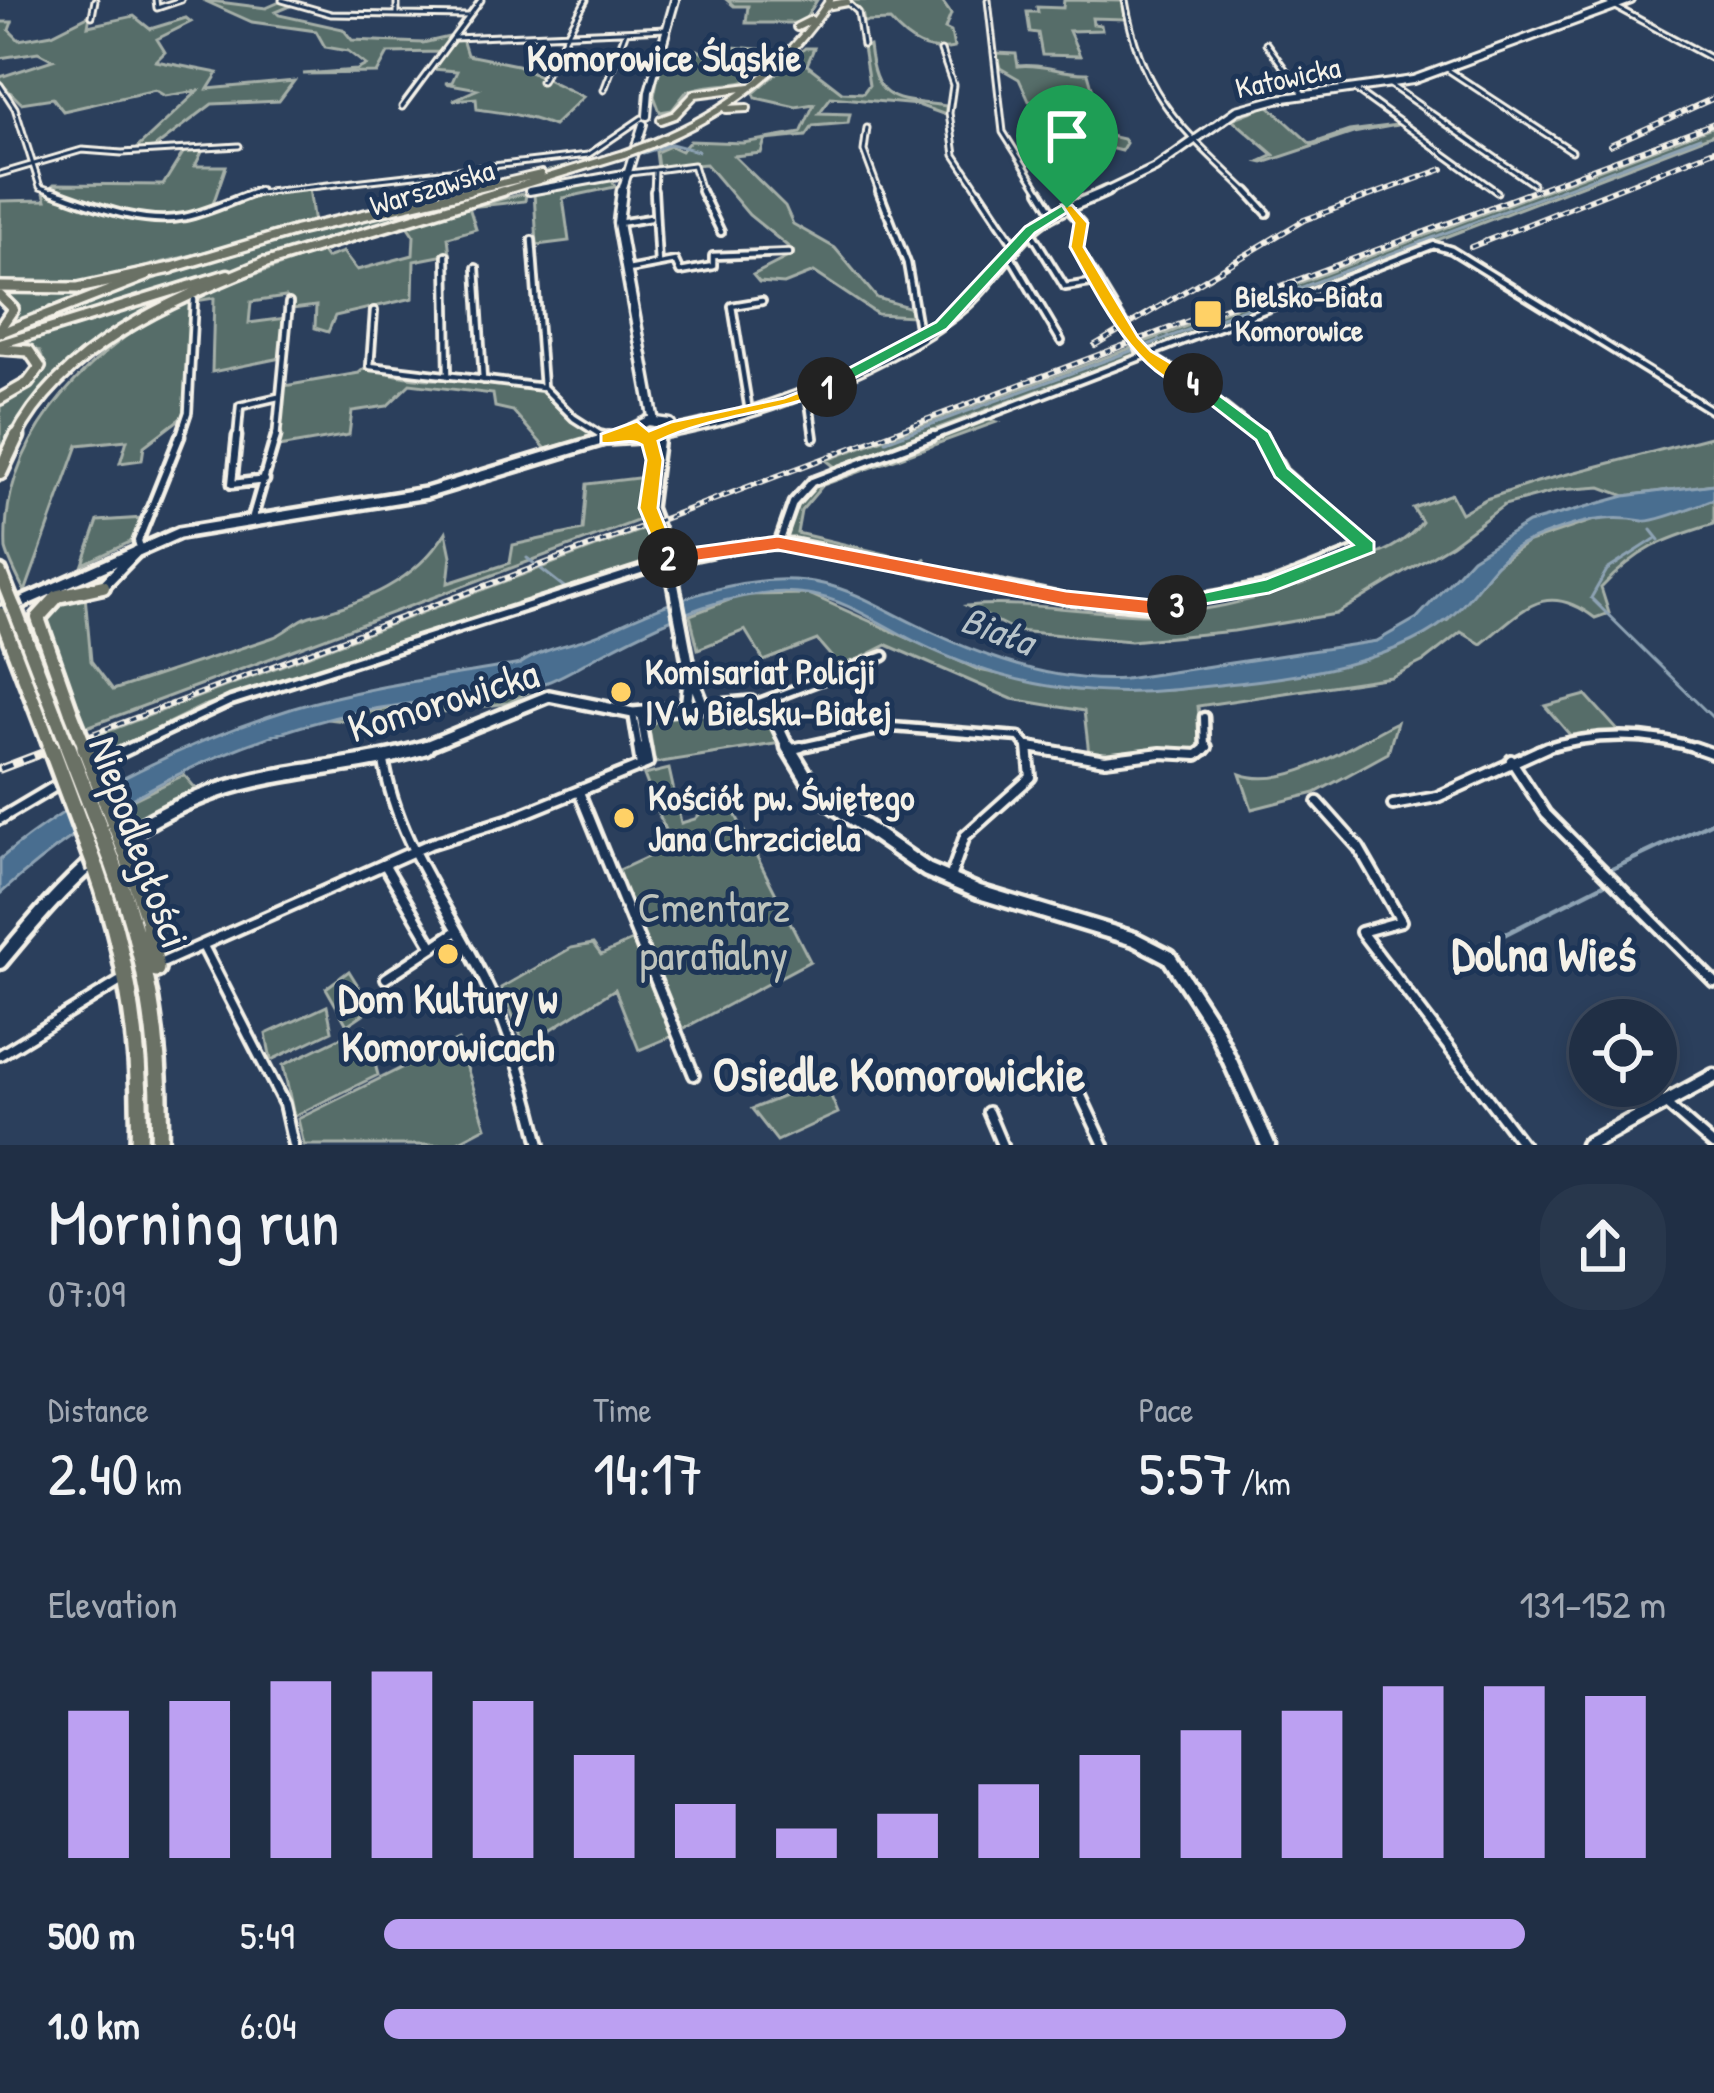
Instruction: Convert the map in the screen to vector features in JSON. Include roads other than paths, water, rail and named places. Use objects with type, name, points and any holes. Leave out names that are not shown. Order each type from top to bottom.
[{"type":"highway","points":[[0,472],[25,422],[43,399],[98,348],[168,305],[264,263]]},
{"type":"highway","points":[[0,287],[78,288],[171,268]]},
{"type":"highway","points":[[0,296],[13,309],[0,330]]},
{"type":"highway","points":[[0,346],[29,350],[40,367],[28,383],[0,399]]},
{"type":"highway","name":"Niepodległości","points":[[0,573],[5,611],[57,719],[138,933],[157,1006],[162,1062],[159,1145]]},
{"type":"highway","points":[[103,586],[58,596],[38,618],[57,719],[112,860]]},
{"type":"highway","name":"Niepodległości","points":[[112,860],[141,1066],[139,1145]]},
{"type":"main road","points":[[826,2],[844,1]]},
{"type":"main road","name":"Warszawska","points":[[752,88],[826,2]]},
{"type":"main road","name":"Warszawska","points":[[0,346],[650,142],[719,109],[792,58],[826,2]]},
{"type":"main road","points":[[796,27],[811,20]]},
{"type":"main road","points":[[648,121],[678,112],[695,94],[752,88],[757,101]]},
{"type":"main road","points":[[715,92],[722,98],[719,109],[747,108]]},
{"type":"main road","name":"Warszawska","points":[[0,330],[171,268],[277,236],[623,152]]},
{"type":"main road","points":[[503,183],[512,168]]},
{"type":"main road","points":[[469,202],[529,191]]},
{"type":"street","points":[[92,16],[94,0]]},
{"type":"street","points":[[155,0],[157,8],[181,0]]},
{"type":"street","points":[[282,0],[314,11],[468,16]]},
{"type":"street","points":[[397,0],[397,14]]},
{"type":"street","points":[[402,107],[481,0]]},
{"type":"street","points":[[542,80],[586,0]]},
{"type":"street","points":[[675,0],[648,121],[618,223],[646,403],[658,428],[649,508],[670,567],[690,672],[703,705]]},
{"type":"street","points":[[988,0],[1003,132],[1054,214]]},
{"type":"street","points":[[1125,0],[1130,28],[1165,105],[1191,141],[1267,212]]},
{"type":"street","points":[[1603,0],[1714,60]]},
{"type":"street","name":"Katowicka","points":[[658,428],[808,395],[920,339],[964,307],[1030,230],[1054,214],[1136,178],[1237,110],[1304,95],[1390,85],[1448,70],[1631,0]]},
{"type":"street","points":[[844,1],[858,13],[863,45]]},
{"type":"street","points":[[454,38],[667,29]]},
{"type":"street","points":[[604,90],[626,31]]},
{"type":"street","points":[[1265,43],[1304,95]]},
{"type":"street","points":[[941,51],[953,86],[949,113],[956,155],[1016,245]]},
{"type":"street","points":[[1448,70],[1572,151]]},
{"type":"street","points":[[0,85],[19,109],[29,167],[45,190],[154,220],[188,217],[258,191],[512,168],[597,153],[627,122],[648,121]]},
{"type":"street","points":[[1390,85],[1533,184]]},
{"type":"street","points":[[1354,89],[1497,192]]},
{"type":"street","points":[[866,128],[864,151],[907,263],[920,339]]},
{"type":"street","points":[[0,174],[82,150],[116,153],[239,146]]},
{"type":"street","points":[[529,191],[693,165],[705,204],[721,232]]},
{"type":"street","points":[[655,170],[652,218],[658,264]]},
{"type":"street","points":[[0,819],[128,748],[218,706],[670,567],[778,543],[1066,599],[1153,608],[1269,586],[1367,547],[1282,472],[1262,436],[1192,382],[1145,354],[1077,247],[1080,220],[1067,208]]},
{"type":"street","points":[[618,223],[652,218]]},
{"type":"street","points":[[1030,230],[1065,287],[1097,282]]},
{"type":"street","points":[[532,240],[543,387]]},
{"type":"street","points":[[778,543],[793,502],[812,482],[1440,245],[1714,412]]},
{"type":"street","points":[[624,270],[675,261],[680,272],[713,266],[713,256],[789,253]]},
{"type":"street","points":[[1009,254],[1016,258],[1061,341]]},
{"type":"street","points":[[446,255],[448,376]]},
{"type":"street","points":[[476,268],[483,380]]},
{"type":"street","points":[[140,547],[138,541],[163,490],[188,412],[194,300]]},
{"type":"street","points":[[749,411],[732,306],[762,301]]},
{"type":"street","points":[[252,519],[275,447],[290,303]]},
{"type":"street","points":[[374,311],[370,366],[543,387],[574,418],[608,439]]},
{"type":"street","points":[[808,395],[814,438]]},
{"type":"street","points":[[265,480],[232,484],[240,406],[279,397]]},
{"type":"street","points":[[646,403],[640,431],[655,460]]},
{"type":"street","points":[[5,611],[140,547],[190,530],[426,493],[658,428]]},
{"type":"street","points":[[640,431],[658,428]]},
{"type":"street","points":[[103,586],[140,547]]},
{"type":"street","points":[[884,656],[759,703],[772,714],[816,793],[948,881],[1092,924],[1169,957],[1216,1031],[1268,1145]]},
{"type":"street","points":[[686,708],[690,672]]},
{"type":"street","name":"Komorowicka","points":[[0,962],[79,869],[160,815],[238,784],[384,758],[450,740],[549,696],[637,713],[759,703]]},
{"type":"street","points":[[164,962],[416,850],[645,765],[637,713]]},
{"type":"street","points":[[1028,748],[1106,760],[1161,753],[1197,755],[1207,749],[1204,717]]},
{"type":"street","points":[[790,750],[892,727],[1019,736],[1028,748],[1031,777],[992,807],[965,836],[948,881]]},
{"type":"street","points":[[1393,805],[1436,801],[1511,760],[1582,738],[1659,737],[1714,754]]},
{"type":"street","points":[[384,758],[386,780],[416,850],[505,1030],[540,1145]]},
{"type":"street","points":[[1511,760],[1546,814],[1714,982]]},
{"type":"street","points":[[579,792],[694,1075]]},
{"type":"street","points":[[1318,802],[1359,848],[1401,921],[1361,932],[1522,1145]]},
{"type":"street","points":[[385,865],[433,947]]},
{"type":"street","points":[[386,978],[457,932]]},
{"type":"street","points":[[203,946],[284,1104],[293,1145]]},
{"type":"street","points":[[0,1055],[119,982]]},
{"type":"street","points":[[1677,1096],[1714,1076]]},
{"type":"street","points":[[1073,1079],[1105,1145]]},
{"type":"street","points":[[1587,1145],[1656,1107]]},
{"type":"street","points":[[1671,1107],[1713,1145]]},
{"type":"street","points":[[988,1112],[1002,1145]]},
{"type":"water","points":[[1714,484],[1714,499],[1667,516],[1649,521],[1585,522],[1527,542],[1503,558],[1448,619],[1388,652],[1316,671],[1241,683],[1138,692],[1041,684],[948,657],[822,597],[781,592],[729,600],[652,628],[547,682],[363,711],[216,757],[80,831],[0,894],[0,859],[65,812],[178,752],[322,700],[520,664],[711,590],[768,580],[823,584],[1017,665],[1071,677],[1125,679],[1377,641],[1417,618],[1472,558],[1528,523],[1625,496]]},
{"type":"waterway","points":[[1143,347],[1700,137]]},
{"type":"waterway","points":[[643,153],[671,144],[698,151]]},
{"type":"waterway","points":[[886,441],[1134,350]]},
{"type":"waterway","points":[[1651,530],[1659,540]]},
{"type":"waterway","points":[[1655,539],[1607,570],[1591,598],[1714,719]]},
{"type":"waterway","points":[[527,558],[564,587]]},
{"type":"waterway","points":[[1610,870],[1714,821]]},
{"type":"waterway","points":[[1484,945],[1604,884],[1606,878]]},
{"type":"railway","points":[[1610,145],[1714,98]]},
{"type":"railway","points":[[50,750],[1714,123]]},
{"type":"railway","points":[[1471,247],[1714,150]]},
{"type":"railway","points":[[1095,345],[1304,220],[1443,169]]},
{"type":"railway","points":[[0,769],[58,747]]},
{"type":"place","name":"Bielsko-Biała Komorowice","points":[[1208,314]]},
{"type":"place","name":"Komisariat Policji IV w Bielsku-Białej","points":[[621,692]]},
{"type":"place","name":"Kościół pw. Świętego Jana Chrzciciela","points":[[624,818]]},
{"type":"place","name":"Dom Kultury w Komorowicach","points":[[448,954]]},
{"type":"district","name":"Komorowice Śląskie","points":[[664,57]]},
{"type":"district","name":"Dolna Wieś","points":[[1544,954]]},
{"type":"district","name":"Osiedle Komorowickie","points":[[899,1074]]},
{"type":"water label","name":"Biała","points":[[998,630]]},
{"type":"park label","name":"Cmentarz parafialny","points":[[714,931]]}]
